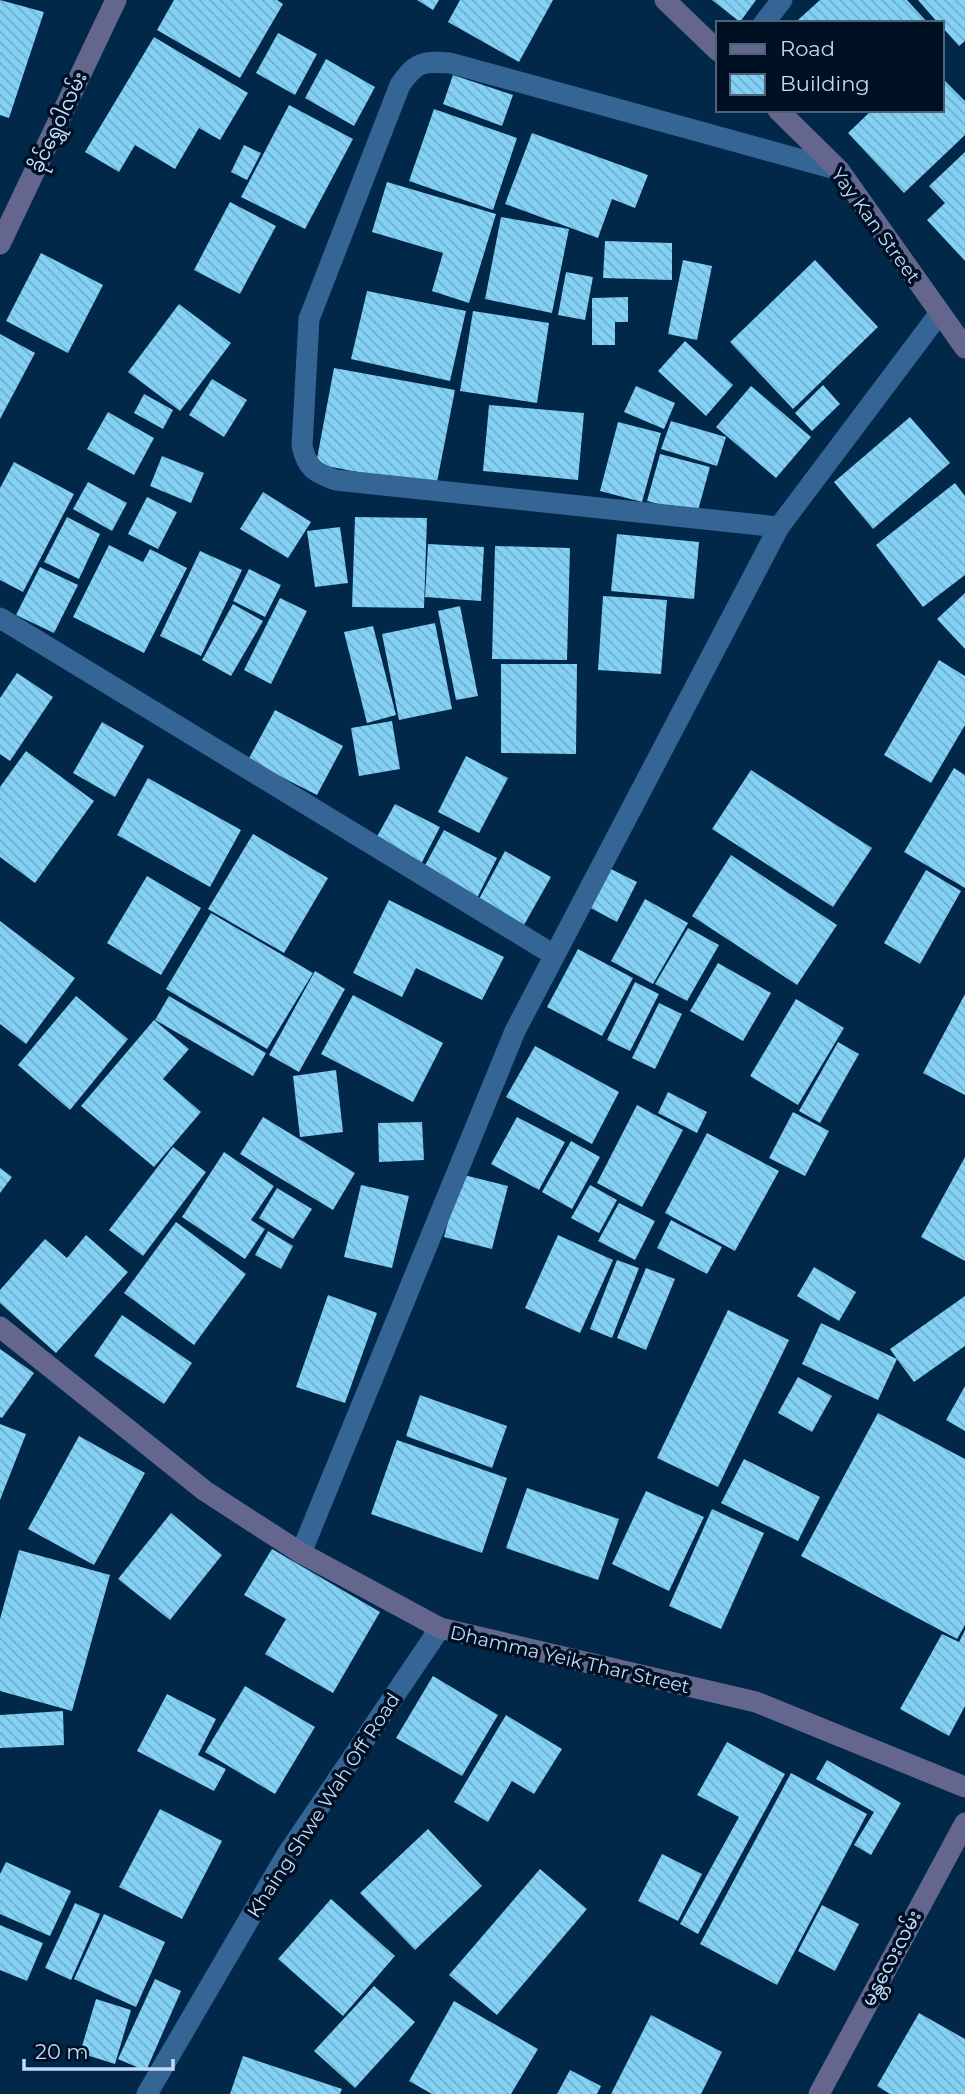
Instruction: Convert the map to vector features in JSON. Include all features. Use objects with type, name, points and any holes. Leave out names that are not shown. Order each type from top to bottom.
[{"type":"main road","name":"ခိုင်ရွှေဝါလမ်း","points":[[0,244],[116,0]]},
{"type":"main road","points":[[665,0],[716,49]]},
{"type":"main road","name":"Yay Kan Street","points":[[780,112],[839,170],[965,348]]},
{"type":"main road","name":"Dhamma Yeik Thar Street","points":[[0,1327],[205,1491],[301,1553],[440,1628],[756,1702],[965,1787]]},
{"type":"main road","name":"မန္တလေးလမ်း","points":[[819,2094],[965,1823]]},
{"type":"street","points":[[766,21],[782,0]]},
{"type":"street","points":[[779,527],[336,480],[317,474],[306,463],[302,446],[309,319],[400,85],[411,70],[426,61],[450,63],[839,170]]},
{"type":"street","points":[[301,1553],[515,1031],[554,955],[779,527],[939,314]]},
{"type":"street","points":[[0,618],[554,955]]},
{"type":"street","name":"Khaing Shwe Wah Off Road","points":[[147,2094],[286,1856],[440,1628]]},
{"type":"building","points":[[0,0],[44,12],[9,118],[0,115]]},
{"type":"building","points":[[174,0],[277,0],[283,4],[240,78],[157,30]]},
{"type":"building","points":[[417,0],[439,0],[433,10]]},
{"type":"building","points":[[460,0],[553,0],[519,62],[448,22]]},
{"type":"building","points":[[712,0],[756,0],[739,21]]},
{"type":"building","points":[[820,0],[907,0],[926,21],[799,21]]},
{"type":"building","points":[[918,0],[965,0],[965,41],[959,46],[944,29],[944,21],[936,21]]},
{"type":"building","points":[[278,33],[317,54],[295,95],[256,73]]},
{"type":"building","points":[[154,37],[248,93],[220,140],[199,128],[175,169],[135,145],[119,172],[85,152]]},
{"type":"building","points":[[326,59],[375,87],[354,126],[305,98]]},
{"type":"building","points":[[453,75],[513,95],[502,126],[443,104]]},
{"type":"building","points":[[944,80],[965,101],[965,135],[904,193],[848,133],[870,112],[944,112]]},
{"type":"building","points":[[289,105],[353,139],[305,229],[241,197]]},
{"type":"building","points":[[434,109],[517,138],[493,210],[409,181]]},
{"type":"building","points":[[532,133],[648,175],[635,208],[612,199],[598,238],[505,204]]},
{"type":"building","points":[[244,145],[261,153],[247,180],[231,172]]},
{"type":"building","points":[[965,152],[965,261],[927,220],[945,203],[929,186]]},
{"type":"building","points":[[387,182],[496,214],[469,303],[432,291],[443,253],[372,232]]},
{"type":"building","points":[[230,202],[276,226],[240,294],[194,270]]},
{"type":"building","points":[[501,217],[569,229],[552,313],[485,299]]},
{"type":"building","points":[[605,241],[672,243],[672,280],[603,278]]},
{"type":"building","points":[[41,253],[103,285],[68,353],[6,321]]},
{"type":"building","points":[[683,260],[712,266],[697,340],[668,334]]},
{"type":"building","points":[[815,260],[878,327],[793,409],[730,342]]},
{"type":"building","points":[[566,272],[593,277],[585,320],[558,315]]},
{"type":"building","points":[[367,291],[466,311],[450,381],[351,359]]},
{"type":"building","points":[[628,297],[628,322],[615,322],[615,345],[592,345],[592,298]]},
{"type":"building","points":[[179,304],[231,343],[180,411],[128,372]]},
{"type":"building","points":[[473,311],[549,323],[537,403],[460,391]]},
{"type":"building","points":[[0,334],[35,353],[0,419]]},
{"type":"building","points":[[685,341],[733,385],[706,416],[658,371]]},
{"type":"building","points":[[334,368],[455,390],[436,487],[316,464]]},
{"type":"building","points":[[212,379],[247,400],[224,437],[189,415]]},
{"type":"building","points":[[823,385],[840,404],[812,431],[795,413]]},
{"type":"building","points":[[636,386],[675,403],[664,429],[624,412]]},
{"type":"building","points":[[751,386],[811,437],[776,478],[716,427]]},
{"type":"building","points":[[144,394],[173,410],[163,429],[134,413]]},
{"type":"building","points":[[489,405],[584,413],[578,480],[483,471]]},
{"type":"building","points":[[108,412],[154,438],[134,475],[87,449]]},
{"type":"building","points":[[910,417],[950,463],[873,529],[834,482]]},
{"type":"building","points":[[671,421],[726,437],[717,466],[661,449]]},
{"type":"building","points":[[618,422],[661,433],[642,502],[600,491]]},
{"type":"building","points":[[660,454],[710,467],[697,514],[647,501]]},
{"type":"building","points":[[162,456],[204,473],[191,503],[150,486]]},
{"type":"building","points":[[14,462],[74,494],[23,592],[0,580],[0,488]]},
{"type":"building","points":[[88,482],[127,503],[112,531],[73,509]]},
{"type":"building","points":[[955,483],[965,496],[965,575],[923,607],[876,545]]},
{"type":"building","points":[[263,492],[311,522],[288,558],[240,529]]},
{"type":"building","points":[[147,497],[177,512],[158,549],[128,534]]},
{"type":"building","points":[[67,517],[100,534],[79,579],[44,562]]},
{"type":"building","points":[[355,517],[427,518],[424,608],[352,607]]},
{"type":"building","points":[[340,527],[348,583],[315,587],[307,531]]},
{"type":"building","points":[[617,534],[699,542],[694,599],[611,591]]},
{"type":"building","points":[[428,544],[484,547],[481,601],[425,597]]},
{"type":"building","points":[[109,545],[143,562],[150,549],[187,568],[144,653],[73,617]]},
{"type":"building","points":[[495,546],[570,548],[567,660],[492,659]]},
{"type":"building","points":[[200,551],[242,570],[201,656],[160,636]]},
{"type":"building","points":[[40,567],[78,585],[54,633],[16,615]]},
{"type":"building","points":[[249,569],[281,585],[265,617],[233,601]]},
{"type":"building","points":[[965,593],[965,649],[937,619]]},
{"type":"building","points":[[603,596],[667,600],[661,674],[598,670]]},
{"type":"building","points":[[280,598],[307,611],[271,684],[244,670]]},
{"type":"building","points":[[233,604],[263,621],[231,676],[202,660]]},
{"type":"building","points":[[460,606],[478,696],[456,700],[438,611]]},
{"type":"building","points":[[435,623],[452,709],[399,720],[382,634]]},
{"type":"building","points":[[373,626],[396,715],[367,723],[344,632]]},
{"type":"building","points":[[939,660],[965,676],[965,725],[931,783],[884,755]]},
{"type":"building","points":[[501,664],[577,664],[576,754],[501,753]]},
{"type":"building","points":[[17,673],[53,697],[10,761],[0,754],[0,698]]},
{"type":"building","points":[[275,710],[343,746],[317,795],[248,760]]},
{"type":"building","points":[[392,721],[400,769],[359,776],[351,728]]},
{"type":"building","points":[[102,722],[144,746],[115,797],[73,773]]},
{"type":"building","points":[[26,751],[94,801],[35,883],[0,857],[0,787]]},
{"type":"building","points":[[466,756],[508,778],[479,833],[438,812]]},
{"type":"building","points":[[954,768],[965,775],[965,888],[904,852]]},
{"type":"building","points":[[751,770],[872,848],[833,907],[712,829]]},
{"type":"building","points":[[148,778],[241,830],[210,887],[117,835]]},
{"type":"building","points":[[395,804],[440,827],[420,866],[374,842]]},
{"type":"building","points":[[444,830],[497,858],[476,900],[422,871]]},
{"type":"building","points":[[253,834],[328,878],[284,953],[208,909]]},
{"type":"building","points":[[505,851],[551,877],[524,925],[479,899]]},
{"type":"building","points":[[731,855],[837,925],[797,985],[692,916]]},
{"type":"building","points":[[607,867],[637,882],[617,922],[587,906]]},
{"type":"building","points":[[926,870],[961,891],[920,964],[884,943]]},
{"type":"building","points":[[147,876],[201,908],[161,975],[107,943]]},
{"type":"building","points":[[645,899],[688,923],[653,984],[611,961]]},
{"type":"building","points":[[389,900],[504,957],[482,1000],[416,968],[402,997],[353,973]]},
{"type":"building","points":[[211,913],[313,973],[267,1049],[166,989]]},
{"type":"building","points":[[0,921],[75,978],[26,1044],[0,1024]]},
{"type":"building","points":[[688,928],[719,945],[687,1001],[655,984]]},
{"type":"building","points":[[578,949],[633,978],[602,1036],[547,1007]]},
{"type":"building","points":[[718,963],[771,993],[743,1041],[690,1011]]},
{"type":"building","points":[[315,971],[345,989],[299,1072],[269,1055]]},
{"type":"building","points":[[635,982],[659,994],[630,1051],[607,1040]]},
{"type":"building","points":[[965,994],[965,1095],[923,1073]]},
{"type":"building","points":[[353,995],[443,1043],[413,1102],[321,1054]]},
{"type":"building","points":[[76,996],[128,1039],[70,1110],[18,1065]]},
{"type":"building","points":[[169,996],[266,1053],[253,1076],[155,1020]]},
{"type":"building","points":[[796,999],[844,1028],[798,1105],[750,1076]]},
{"type":"building","points":[[659,1003],[682,1014],[655,1069],[632,1058]]},
{"type":"building","points":[[154,1020],[189,1049],[163,1079],[201,1112],[154,1167],[81,1106]]},
{"type":"building","points":[[838,1042],[859,1054],[820,1123],[799,1111]]},
{"type":"building","points":[[535,1046],[619,1092],[592,1144],[506,1097]]},
{"type":"building","points":[[336,1070],[343,1132],[300,1137],[293,1076]]},
{"type":"building","points":[[668,1092],[707,1112],[697,1133],[658,1113]]},
{"type":"building","points":[[637,1105],[683,1130],[642,1207],[597,1183]]},
{"type":"building","points":[[793,1112],[829,1131],[805,1176],[769,1158]]},
{"type":"building","points":[[263,1117],[355,1173],[333,1210],[240,1154]]},
{"type":"building","points":[[517,1117],[565,1142],[539,1190],[491,1164]]},
{"type":"building","points":[[422,1122],[424,1160],[379,1162],[378,1123]]},
{"type":"building","points":[[707,1133],[779,1171],[735,1251],[665,1213]]},
{"type":"building","points":[[571,1141],[600,1157],[572,1209],[542,1192]]},
{"type":"building","points":[[173,1147],[206,1172],[143,1256],[109,1230]]},
{"type":"building","points":[[224,1152],[274,1186],[251,1220],[265,1229],[245,1259],[182,1217]]},
{"type":"building","points":[[965,1157],[965,1261],[921,1237]]},
{"type":"building","points":[[0,1168],[12,1177],[0,1193]]},
{"type":"building","points":[[460,1174],[508,1186],[492,1249],[444,1237]]},
{"type":"building","points":[[361,1185],[409,1196],[392,1268],[344,1257]]},
{"type":"building","points":[[590,1185],[617,1200],[599,1233],[571,1218]]},
{"type":"building","points":[[277,1188],[312,1209],[293,1239],[259,1218]]},
{"type":"building","points":[[619,1203],[655,1221],[635,1260],[598,1241]]},
{"type":"building","points":[[671,1220],[722,1247],[707,1274],[657,1248]]},
{"type":"building","points":[[176,1222],[246,1274],[194,1345],[124,1293]]},
{"type":"building","points":[[268,1231],[293,1246],[281,1269],[255,1255]]},
{"type":"building","points":[[86,1235],[128,1272],[56,1353],[0,1303],[0,1290],[45,1239],[67,1258]]},
{"type":"building","points":[[558,1235],[613,1260],[580,1333],[525,1308]]},
{"type":"building","points":[[617,1260],[639,1268],[612,1338],[590,1329]]},
{"type":"building","points":[[814,1267],[856,1292],[839,1321],[797,1296]]},
{"type":"building","points":[[646,1268],[675,1279],[646,1350],[617,1338]]},
{"type":"building","points":[[328,1295],[377,1313],[345,1403],[296,1387]]},
{"type":"building","points":[[965,1296],[965,1346],[914,1382],[890,1349]]},
{"type":"building","points":[[728,1310],[789,1340],[718,1487],[657,1458]]},
{"type":"building","points":[[122,1315],[192,1363],[164,1404],[94,1356]]},
{"type":"building","points":[[821,1323],[897,1359],[878,1400],[802,1364]]},
{"type":"building","points":[[0,1349],[34,1373],[2,1418],[0,1417]]},
{"type":"building","points":[[798,1377],[832,1396],[812,1432],[778,1413]]},
{"type":"building","points":[[965,1386],[965,1431],[946,1420]]},
{"type":"building","points":[[420,1395],[507,1426],[492,1468],[406,1436]]},
{"type":"building","points":[[878,1413],[965,1459],[965,1625],[957,1639],[801,1556]]},
{"type":"building","points":[[0,1424],[26,1434],[0,1500]]},
{"type":"building","points":[[79,1436],[145,1473],[94,1565],[28,1529]]},
{"type":"building","points":[[397,1440],[507,1478],[482,1553],[371,1514]]},
{"type":"building","points":[[744,1459],[820,1497],[798,1541],[721,1503]]},
{"type":"building","points":[[527,1488],[619,1519],[598,1580],[506,1548]]},
{"type":"building","points":[[646,1491],[704,1517],[669,1591],[612,1564]]},
{"type":"building","points":[[712,1509],[764,1533],[721,1629],[669,1606]]},
{"type":"building","points":[[171,1513],[222,1555],[170,1620],[118,1579]]},
{"type":"building","points":[[272,1549],[380,1612],[333,1693],[265,1654],[286,1619],[244,1595]]},
{"type":"building","points":[[19,1550],[110,1575],[72,1711],[0,1691],[0,1619]]},
{"type":"building","points":[[965,1630],[965,1706],[949,1736],[900,1709],[942,1634],[959,1642]]},
{"type":"building","points":[[433,1676],[498,1715],[462,1776],[396,1738]]},
{"type":"building","points":[[245,1686],[315,1727],[275,1794],[205,1752]]},
{"type":"building","points":[[167,1694],[216,1719],[198,1755],[226,1769],[214,1791],[137,1751]]},
{"type":"building","points":[[63,1711],[64,1745],[0,1748],[0,1715]]},
{"type":"building","points":[[506,1715],[562,1749],[534,1794],[512,1781],[488,1822],[454,1802]]},
{"type":"building","points":[[727,1742],[785,1774],[698,1934],[680,1924],[739,1817],[697,1795]]},
{"type":"building","points":[[827,1760],[901,1803],[871,1855],[854,1845],[874,1812],[816,1779]]},
{"type":"building","points":[[791,1773],[867,1814],[777,1985],[700,1944]]},
{"type":"building","points":[[160,1809],[222,1841],[182,1919],[119,1887]]},
{"type":"building","points":[[428,1829],[482,1886],[415,1950],[360,1893]]},
{"type":"building","points":[[662,1854],[702,1874],[678,1921],[638,1901]]},
{"type":"building","points":[[6,1862],[71,1891],[50,1936],[0,1914],[0,1874]]},
{"type":"building","points":[[540,1869],[587,1909],[497,2015],[449,1975]]},
{"type":"building","points":[[331,1899],[395,1956],[343,2016],[278,1959]]},
{"type":"building","points":[[75,1903],[100,1914],[71,1980],[45,1968]]},
{"type":"building","points":[[822,1905],[859,1924],[835,1971],[798,1951]]},
{"type":"building","points":[[104,1914],[165,1942],[136,2007],[74,1979]]},
{"type":"building","points":[[0,1925],[43,1943],[27,1981],[0,1970]]},
{"type":"building","points":[[155,1979],[181,1991],[146,2071],[118,2059]]},
{"type":"building","points":[[374,1986],[415,2022],[355,2088],[314,2051]]},
{"type":"building","points":[[96,1999],[131,2010],[115,2064],[80,2053]]},
{"type":"building","points":[[454,2001],[538,2049],[511,2094],[432,2094],[409,2081]]},
{"type":"building","points":[[919,2013],[965,2039],[965,2094],[890,2094],[877,2086]]},
{"type":"building","points":[[651,2015],[722,2052],[701,2094],[611,2094]]},
{"type":"building","points":[[243,2056],[342,2089],[340,2094],[230,2094]]},
{"type":"building","points":[[570,2070],[601,2086],[597,2094],[557,2094]]}]
